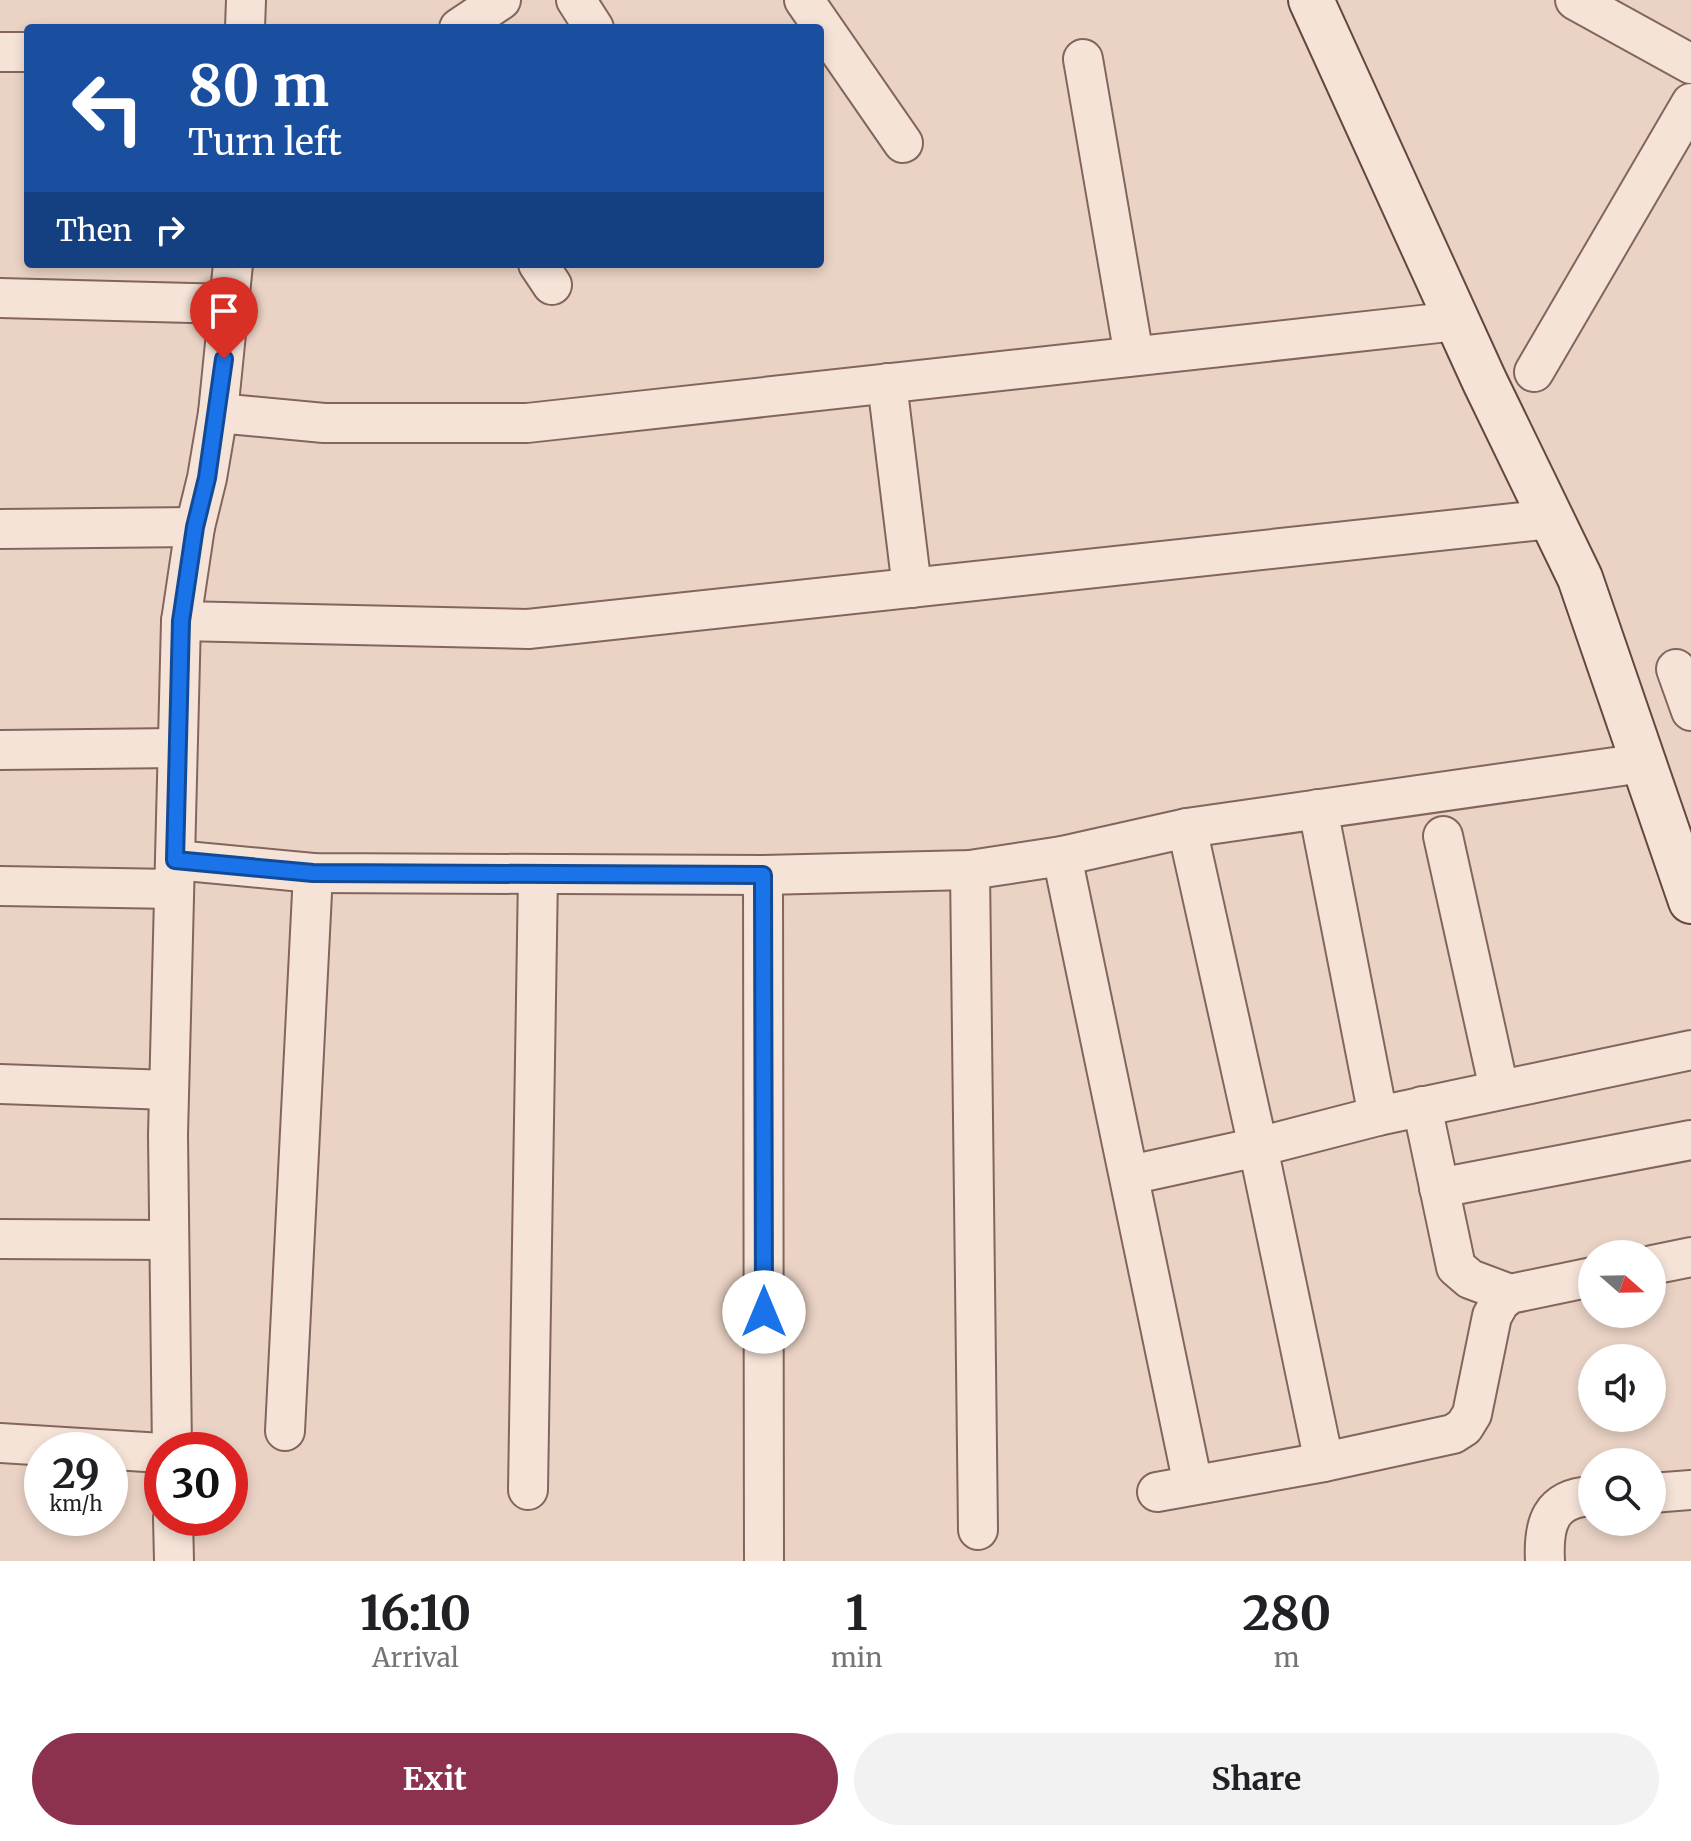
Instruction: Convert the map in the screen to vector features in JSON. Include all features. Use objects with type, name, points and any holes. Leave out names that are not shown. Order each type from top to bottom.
[{"type":"street","points":[[245,24],[246,0]]},
{"type":"street","points":[[465,24],[501,0]]},
{"type":"street","points":[[576,0],[591,24]]},
{"type":"street","points":[[804,0],[821,24]]},
{"type":"street","points":[[1311,0],[1457,321],[1580,578],[1643,763],[1678,828],[1691,901]]},
{"type":"street","points":[[1575,0],[1691,64]]},
{"type":"street","points":[[824,29],[903,143]]},
{"type":"street","points":[[0,52],[24,52]]},
{"type":"street","points":[[1083,59],[1134,356]]},
{"type":"street","points":[[1534,372],[1691,103]]},
{"type":"street","points":[[172,1432],[169,1090],[181,621],[195,527],[218,413],[233,268]]},
{"type":"street","points":[[0,298],[230,304]]},
{"type":"street","points":[[218,413],[324,423],[527,423],[1457,321]]},
{"type":"street","points":[[887,383],[912,588]]},
{"type":"street","points":[[181,621],[528,629],[1551,519]]},
{"type":"street","points":[[0,529],[195,527]]},
{"type":"street","points":[[1676,669],[1691,711]]},
{"type":"street","points":[[0,750],[177,748]]},
{"type":"street","points":[[0,886],[174,875],[763,875],[970,870],[1062,856],[1187,828],[1643,763]]},
{"type":"street","points":[[1318,809],[1378,1116]]},
{"type":"street","points":[[1187,828],[1324,1462]]},
{"type":"street","points":[[1443,836],[1499,1089]]},
{"type":"street","points":[[1062,856],[1130,1175],[1175,1488],[1324,1462],[1453,1434],[1464,1427],[1472,1414],[1492,1316],[1500,1302],[1510,1294],[1578,1280]]},
{"type":"street","points":[[970,870],[978,1530]]},
{"type":"street","points":[[285,1431],[313,873]]},
{"type":"street","points":[[528,1490],[538,875]]},
{"type":"street","points":[[763,875],[764,1561]]},
{"type":"street","points":[[1130,1175],[1422,1106],[1691,1050]]},
{"type":"street","points":[[0,1084],[169,1090]]},
{"type":"street","points":[[1422,1106],[1456,1267],[1470,1279],[1510,1294]]},
{"type":"street","points":[[1439,1188],[1691,1140]]},
{"type":"street","points":[[0,1239],[169,1240]]},
{"type":"street","points":[[1666,1262],[1691,1257]]},
{"type":"street","points":[[0,1443],[144,1452]]},
{"type":"street","points":[[1666,1492],[1691,1490]]},
{"type":"street","points":[[1545,1561],[1544,1536],[1550,1520],[1560,1504],[1578,1497]]},
{"type":"street","points":[[173,1536],[174,1561]]},
{"type":"route","points":[[224,359],[218,413],[195,527],[181,621],[175,860],[313,873],[763,875],[764,1312]]}]
